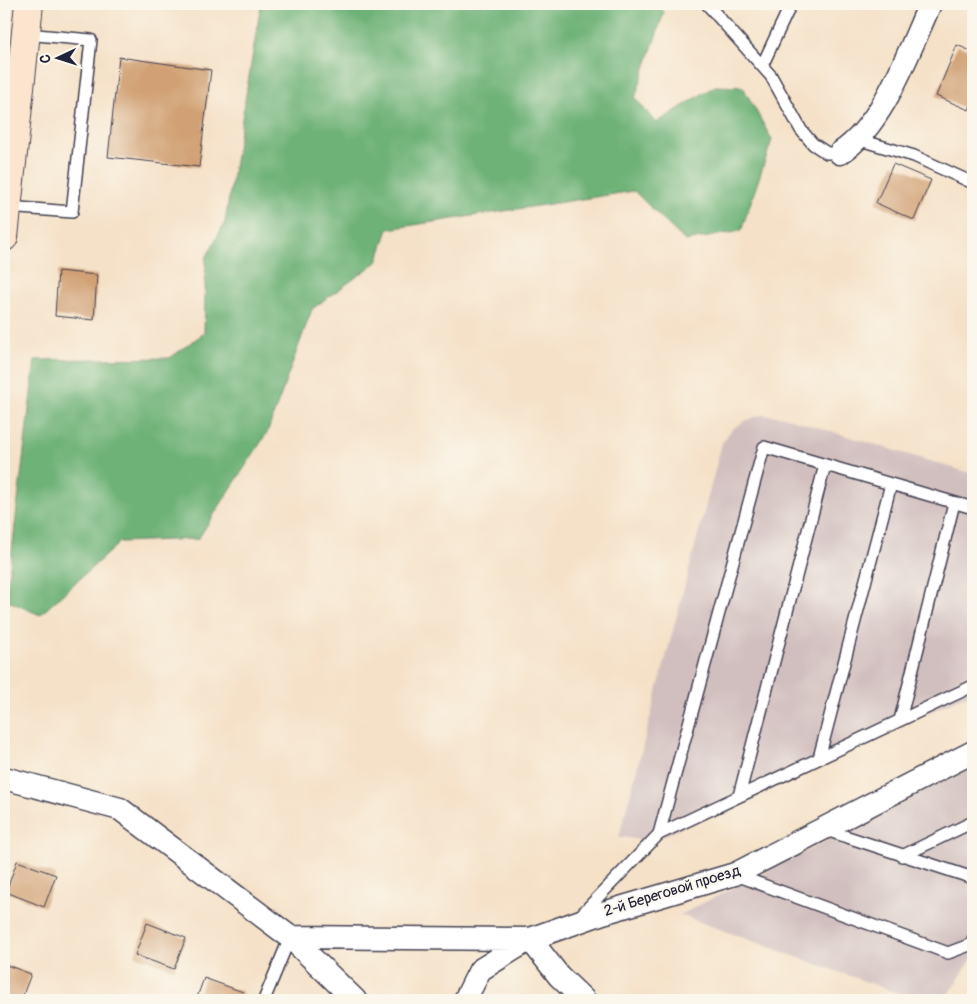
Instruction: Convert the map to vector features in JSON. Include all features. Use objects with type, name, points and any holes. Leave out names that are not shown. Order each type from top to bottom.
[{"type":"main road","points":[[4,237],[29,4]]},
{"type":"street","points":[[840,153],[853,145],[880,108],[930,4]]},
{"type":"street","name":"2-й Береговой проезд","points":[[465,1000],[480,970],[530,939],[603,912],[735,874],[973,752]]},
{"type":"street","points":[[4,778],[120,809],[290,937],[355,1000]]},
{"type":"street","points":[[290,937],[530,939],[559,976],[584,1000]]},
{"type":"lane","points":[[707,4],[772,76],[801,130],[813,144],[827,153],[840,153]]},
{"type":"lane","points":[[762,66],[791,4]]},
{"type":"lane","points":[[7,207],[72,212],[90,50],[90,40],[25,34]]},
{"type":"lane","points":[[857,139],[914,156],[973,183]]},
{"type":"lane","points":[[659,834],[764,447],[973,508]]},
{"type":"lane","points":[[739,796],[825,465]]},
{"type":"lane","points":[[820,758],[891,484]]},
{"type":"lane","points":[[900,720],[954,503]]},
{"type":"lane","points":[[572,924],[659,834],[973,686]]},
{"type":"lane","points":[[902,856],[973,822]]},
{"type":"lane","points":[[823,829],[973,878]]},
{"type":"lane","points":[[735,874],[948,953],[972,944],[973,940]]},
{"type":"lane","points":[[264,1000],[290,937]]},
{"type":"shaded area","points":[[761,415],[780,416],[973,474],[973,692],[653,841],[619,837],[722,443],[732,429],[745,421]]},
{"type":"shaded area","points":[[973,766],[973,957],[945,1000],[917,1000],[680,915]]},
{"type":"green space","points":[[261,4],[656,4],[664,12],[635,98],[656,123],[715,86],[743,87],[772,140],[741,231],[685,241],[634,191],[388,229],[377,262],[312,309],[267,433],[198,539],[120,542],[40,615],[6,600],[35,360],[170,358],[204,333],[206,258],[225,222]]},
{"type":"building","points":[[957,45],[973,52],[973,100],[969,110],[936,96]]},
{"type":"building","points":[[119,57],[211,70],[199,167],[108,157]]},
{"type":"building","points":[[893,164],[931,180],[914,220],[876,203]]},
{"type":"building","points":[[58,271],[97,275],[94,320],[55,316]]},
{"type":"building","points":[[17,861],[56,875],[44,907],[6,892]]},
{"type":"building","points":[[147,923],[186,938],[174,969],[135,955]]},
{"type":"building","points":[[4,964],[31,974],[21,1000],[4,1000]]},
{"type":"building","points":[[204,978],[243,992],[240,1000],[196,1000]]}]
